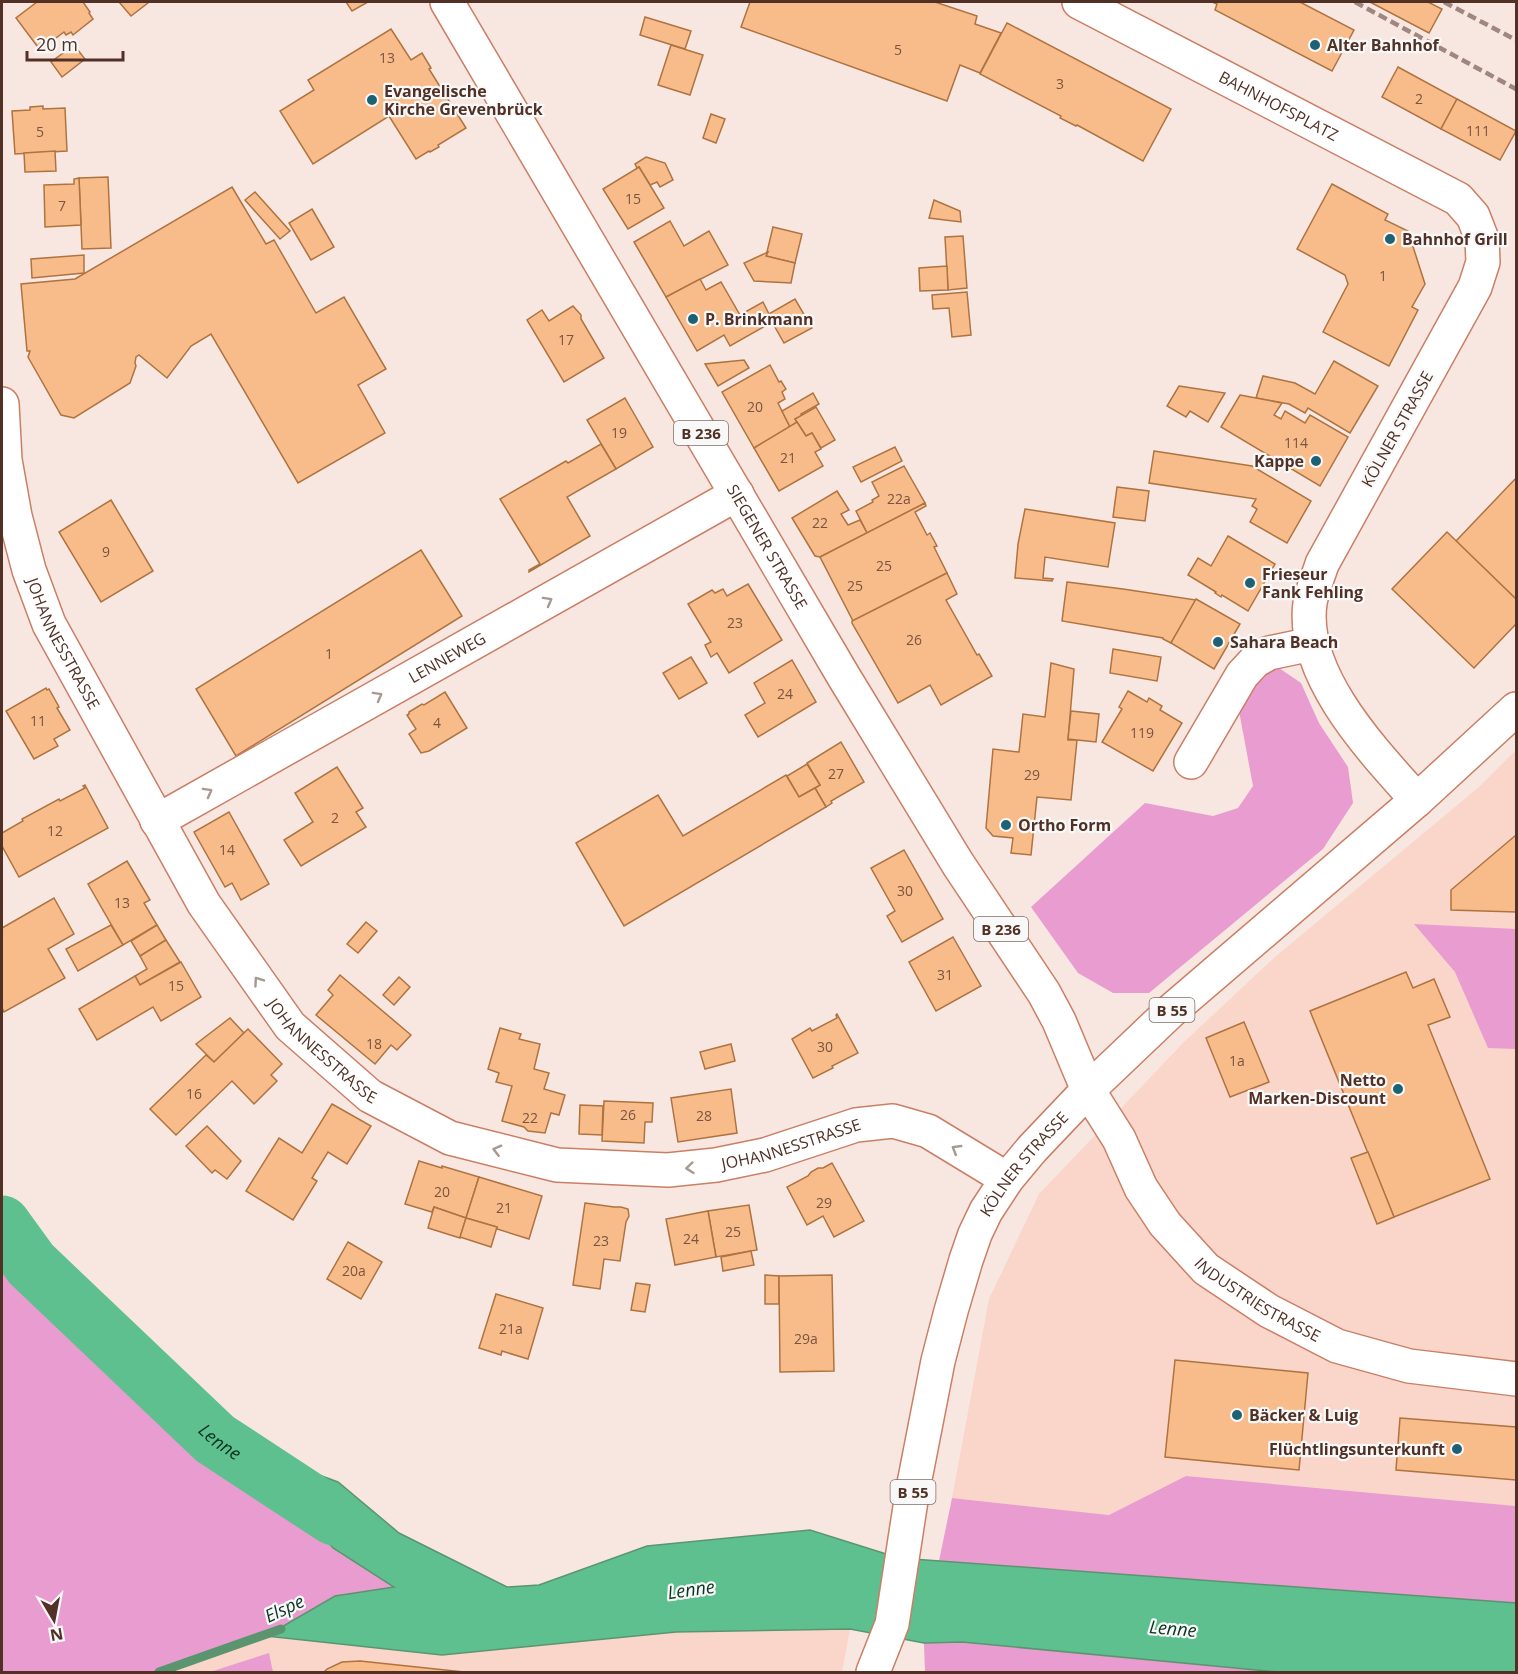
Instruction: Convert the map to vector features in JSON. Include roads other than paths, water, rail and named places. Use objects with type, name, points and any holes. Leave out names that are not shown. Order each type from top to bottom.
[{"type":"street","name":"SIEGENER STRASSE","points":[[447,2],[844,677],[952,854],[1044,993],[1059,1021],[1088,1090]]},
{"type":"street","name":"BAHNHOFSPLATZ","points":[[1079,2],[1458,199],[1473,216]]},
{"type":"street","name":"KÖLNER STRASSE","points":[[1417,800],[1349,720],[1323,673],[1312,644],[1309,605],[1322,564],[1475,287],[1483,262],[1482,239],[1473,216]]},
{"type":"street","name":"JOHANNESSTRASSE","points":[[2,404],[5,460],[15,516],[29,570],[49,624],[204,904],[290,1026],[370,1096],[450,1138],[557,1165],[668,1170],[716,1165],[765,1155],[856,1125],[893,1121],[928,1131],[1006,1179]]},
{"type":"street","name":"LENNEWEG","points":[[157,821],[737,494]]},
{"type":"street","points":[[1191,762],[1242,675],[1255,662],[1269,653],[1312,644]]},
{"type":"street","name":"KÖLNER STRASSE","points":[[873,1672],[892,1624],[912,1494],[938,1361],[957,1290],[972,1243],[986,1211],[1006,1179],[1088,1090],[1172,1010],[1417,800],[1516,709]]},
{"type":"street","name":"INDUSTRIESTRASSE","points":[[1088,1090],[1119,1139],[1141,1188],[1165,1224],[1206,1269],[1269,1311],[1336,1346],[1409,1366],[1516,1379]]},
{"type":"street","name":"B 55","points":[[892,1624],[894,1672]]},
{"type":"water","points":[[246,1448],[338,1482],[399,1533],[507,1587],[539,1585],[647,1546],[810,1530],[899,1558],[1516,1603],[1516,1672],[1278,1672],[962,1642],[924,1643],[850,1629],[676,1632],[442,1655],[266,1636],[335,1596],[394,1587],[333,1548]]},
{"type":"waterway","name":"Lenne","points":[[2,1224],[31,1264],[215,1439],[334,1517]]},
{"type":"waterway","name":"Elspe","points":[[159,1672],[281,1629]]},
{"type":"railway","points":[[1355,2],[1516,89]]},
{"type":"railway","points":[[1444,2],[1516,40]]},
{"type":"place","name":"Alter Bahnhof","points":[[1315,45]]},
{"type":"place","name":"Evangelische Kirche Grevenbrück","points":[[372,100]]},
{"type":"place","name":"Bahnhof Grill","points":[[1390,239]]},
{"type":"place","name":"P. Brinkmann","points":[[693,319]]},
{"type":"place","name":"Kappe","points":[[1316,461]]},
{"type":"place","name":"Frieseur Fank Fehling","points":[[1250,583]]},
{"type":"place","name":"Sahara Beach","points":[[1218,642]]},
{"type":"place","name":"Ortho Form","points":[[1006,825]]},
{"type":"place","name":"Netto Marken-Discount","points":[[1398,1089]]},
{"type":"place","name":"Bäcker & Luig","points":[[1237,1415]]},
{"type":"place","name":"Flüchtlingsunterkunft","points":[[1457,1449]]}]
